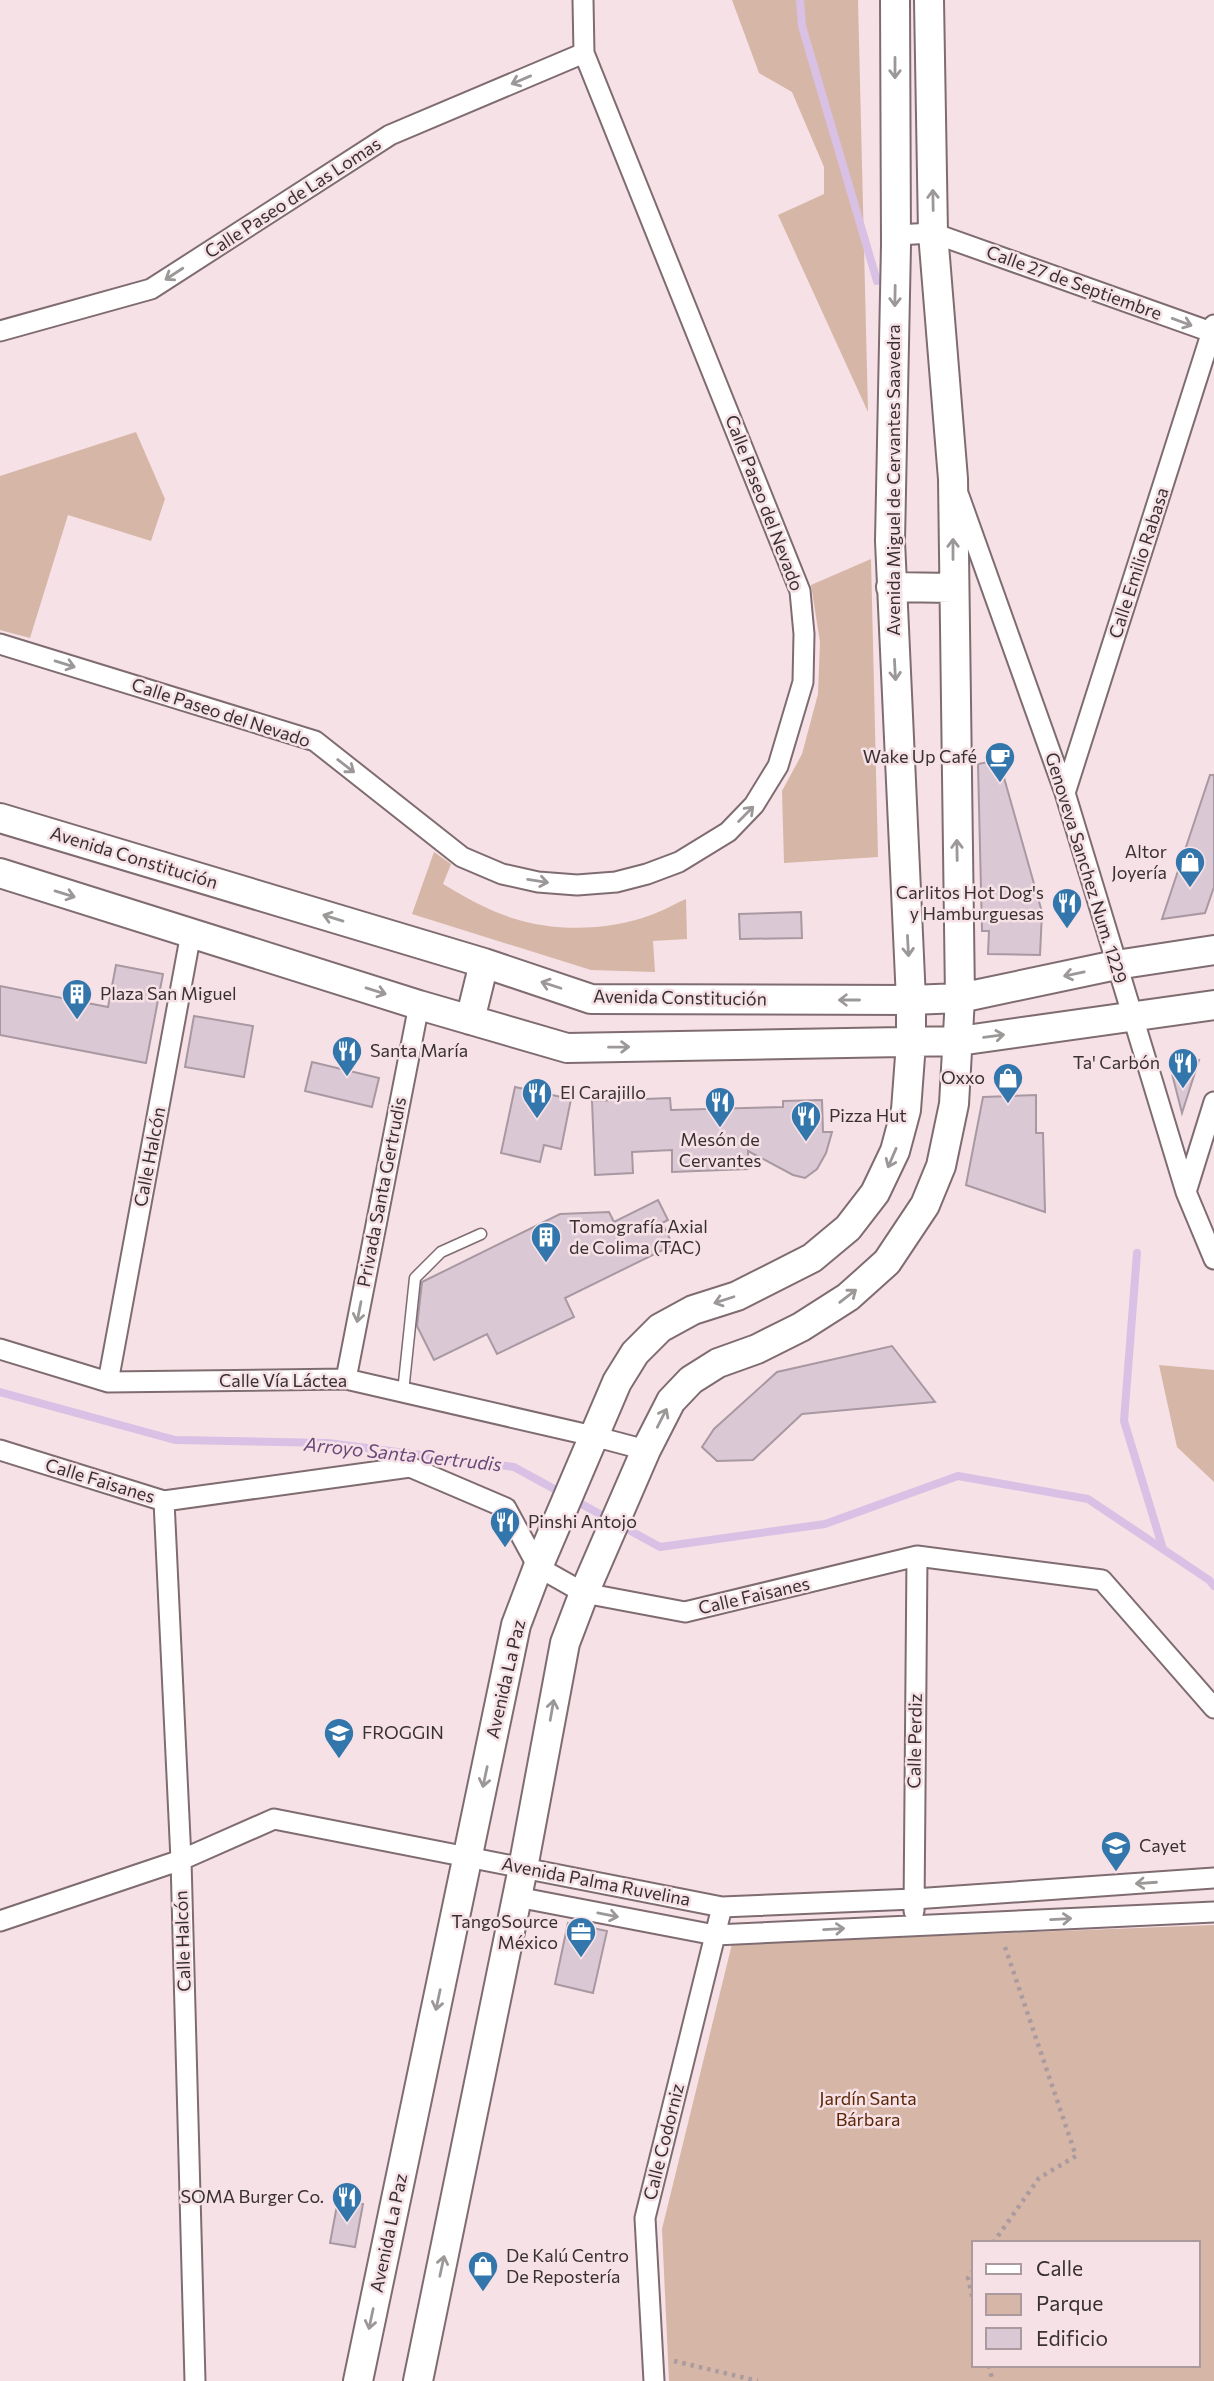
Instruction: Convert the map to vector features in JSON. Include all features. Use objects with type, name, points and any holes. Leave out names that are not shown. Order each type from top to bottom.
[{"type":"street","points":[[583,0],[584,53]]},
{"type":"street","name":"Avenida Miguel de Cervantes Saavedra","points":[[895,0],[896,235],[891,587],[911,1043]]},
{"type":"street","points":[[418,2381],[523,1868],[565,1643],[584,1593],[606,1548],[646,1450],[671,1401],[691,1380],[718,1363],[757,1349],[801,1327],[848,1297],[887,1262],[925,1205],[941,1166],[954,1104],[960,998],[953,478],[933,233],[929,0]]},
{"type":"street","name":"Calle Paseo de Las Lomas","points":[[0,331],[151,289],[390,135],[584,53]]},
{"type":"street","name":"Calle Paseo del Nevado","points":[[0,644],[315,741],[462,856],[502,874],[538,882],[577,885],[616,882],[679,862],[728,832],[754,805],[778,766],[803,682],[804,634],[800,592],[584,53]]},
{"type":"street","points":[[896,235],[933,233]]},
{"type":"street","name":"Calle 27 de Septiembre","points":[[933,233],[1213,330]]},
{"type":"street","name":"Calle Emilio Rabasa","points":[[1065,793],[1213,330]]},
{"type":"street","name":"Genoveva Sanchez Num. 1229","points":[[953,478],[1065,793],[1186,1192],[1214,1259]]},
{"type":"street","points":[[891,587],[953,589]]},
{"type":"street","name":"Avenida Constitución","points":[[0,818],[484,963],[591,999],[960,998],[1116,965],[1214,950]]},
{"type":"street","points":[[0,873],[419,1005],[567,1048],[959,1041],[1214,1005]]},
{"type":"street","name":"Calle Halcón","points":[[108,1381],[191,933]]},
{"type":"street","points":[[470,1020],[484,963]]},
{"type":"street","name":"Privada Santa Gertrudis","points":[[346,1379],[419,1005]]},
{"type":"street","name":"Avenida La Paz","points":[[358,2381],[516,1625],[538,1567],[617,1382],[635,1353],[660,1328],[694,1310],[737,1296],[775,1279],[812,1258],[848,1228],[875,1193],[895,1151],[906,1110],[911,1043]]},
{"type":"street","points":[[1186,1192],[1214,1102]]},
{"type":"street","name":"Calle Vía Láctea","points":[[0,1349],[108,1381],[346,1379],[646,1450]]},
{"type":"street","name":"Calle Faisanes","points":[[0,1450],[164,1501],[410,1467],[506,1508],[538,1567],[584,1593],[685,1612],[918,1556],[1102,1580],[1214,1708]]},
{"type":"street","name":"Calle Halcón","points":[[164,1501],[181,1860],[195,2381]]},
{"type":"street","name":"Calle Perdiz","points":[[915,1926],[918,1556]]},
{"type":"street","name":"Avenida Palma Ruvelina","points":[[0,1921],[181,1860],[274,1819],[722,1907],[914,1899],[1214,1878]]},
{"type":"street","name":"Avenida Palma Ruvelina","points":[[517,1897],[715,1935],[1214,1912]]},
{"type":"street","name":"Calle Codorniz","points":[[654,2381],[645,2218],[722,1907]]},
{"type":"lane","points":[[403,1392],[415,1278],[441,1252],[481,1234]]},
{"type":"path","points":[[994,2241],[1039,2178],[1076,2155],[996,1922]]},
{"type":"path","points":[[972,2273],[968,2278],[972,2295]]},
{"type":"path","points":[[653,2356],[758,2381]]},
{"type":"path","points":[[985,2381],[991,2380]]},
{"type":"green space","points":[[732,0],[858,0],[868,412],[778,215],[824,194],[824,167],[792,92],[759,73]]},
{"type":"green space","points":[[136,432],[165,499],[151,541],[68,515],[30,638],[0,630],[0,476]]},
{"type":"green space","points":[[871,559],[878,857],[784,863],[782,791],[802,754],[818,694],[820,642],[811,585]]},
{"type":"green space","points":[[434,852],[451,864],[443,884],[494,911],[528,923],[600,927],[635,920],[686,899],[687,939],[653,941],[655,972],[591,970],[412,914]]},
{"type":"green space","points":[[1159,1365],[1214,1370],[1214,1482],[1177,1447]]},
{"type":"green space","name":"Jardín Santa Bárbara","points":[[1214,1925],[1214,2381],[669,2381],[662,2229],[732,1944]]},
{"type":"building","points":[[999,760],[1042,912],[1040,955],[988,954],[989,931],[982,931],[978,764]]},
{"type":"building","points":[[1210,775],[1214,775],[1214,887],[1205,913],[1162,919]]},
{"type":"building","points":[[801,912],[802,938],[740,939],[739,914]]},
{"type":"building","name":"Plaza San Miguel","points":[[116,965],[163,974],[146,1063],[0,1035],[0,986],[108,1007]]},
{"type":"building","points":[[194,1016],[253,1026],[244,1077],[185,1067]]},
{"type":"building","name":"Ta' Carbón","points":[[1199,1060],[1182,1113],[1170,1066]]},
{"type":"building","points":[[312,1062],[379,1078],[372,1107],[305,1091]]},
{"type":"building","name":"El Carajillo","points":[[515,1087],[571,1099],[561,1149],[544,1145],[540,1162],[501,1153]]},
{"type":"building","points":[[1036,1095],[1036,1133],[1043,1133],[1045,1212],[966,1185],[983,1097]]},
{"type":"building","points":[[670,1098],[671,1110],[783,1107],[783,1101],[822,1100],[823,1132],[832,1132],[826,1153],[817,1169],[805,1178],[793,1175],[748,1151],[748,1169],[672,1172],[672,1150],[632,1152],[633,1173],[595,1175],[592,1101]]},
{"type":"building","name":"Tomografía Axial de Colima (TAC)","points":[[658,1200],[668,1220],[662,1223],[673,1245],[565,1298],[574,1317],[497,1354],[487,1334],[434,1360],[417,1326],[422,1282],[560,1214],[609,1212],[614,1222]]},
{"type":"building","points":[[892,1346],[935,1402],[802,1414],[753,1460],[717,1461],[702,1447],[714,1429],[777,1372]]},
{"type":"building","points":[[568,1923],[607,1931],[593,1993],[555,1984]]},
{"type":"building","name":"SOMA Burger Co.","points":[[338,2200],[363,2204],[355,2247],[330,2243]]},
{"type":"waterway","points":[[800,0],[802,26],[877,281]]},
{"type":"waterway","points":[[1137,1253],[1124,1421],[1163,1549]]},
{"type":"waterway","name":"Arroyo Santa Gertrudis","points":[[0,1392],[175,1440],[328,1443],[514,1467],[660,1547],[825,1524],[958,1476],[1088,1499],[1214,1586]]},
{"type":"place","name":"Wake Up Café","points":[[1000,784]]},
{"type":"place","name":"Altor Joyería","points":[[1190,889]]},
{"type":"place","name":"Carlitos Hot Dog's y Hamburguesas","points":[[1067,930]]},
{"type":"place","name":"Plaza San Miguel","points":[[77,1021]]},
{"type":"place","name":"Santa María","points":[[347,1078]]},
{"type":"place","name":"Ta' Carbón","points":[[1183,1090]]},
{"type":"place","name":"Oxxo","points":[[1008,1105]]},
{"type":"place","name":"El Carajillo","points":[[537,1120]]},
{"type":"place","name":"Mesón de Cervantes","points":[[720,1129]]},
{"type":"place","name":"Pizza Hut","points":[[806,1143]]},
{"type":"place","name":"Tomografía Axial de Colima (TAC)","points":[[546,1264]]},
{"type":"place","name":"Pinshi Antojo","points":[[505,1549]]},
{"type":"place","name":"FROGGIN","points":[[339,1760]]},
{"type":"place","name":"Cayet","points":[[1116,1873]]},
{"type":"place","name":"TangoSource México","points":[[581,1959]]},
{"type":"place","name":"SOMA Burger Co.","points":[[347,2224]]},
{"type":"place","name":"De Kalú Centro De Repostería","points":[[483,2293]]}]
